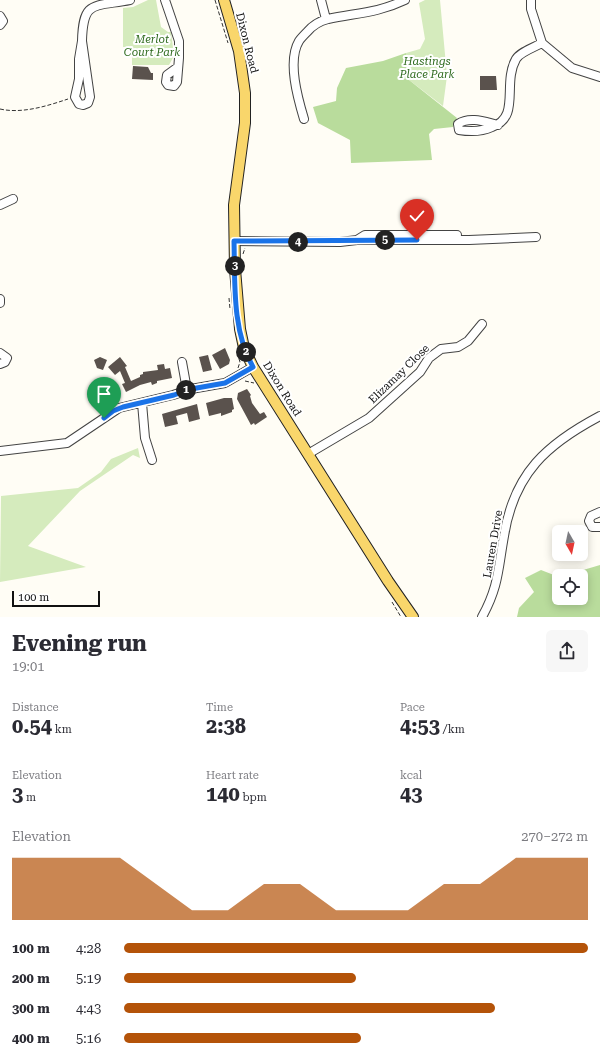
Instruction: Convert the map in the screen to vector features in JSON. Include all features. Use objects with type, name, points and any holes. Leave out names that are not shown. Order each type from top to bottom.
[{"type":"main road","name":"Dixon Road","points":[[224,0],[240,58],[245,93],[243,138],[234,205],[236,299],[244,348],[253,367],[388,581],[413,617]]},
{"type":"street","points":[[82,41],[90,97],[88,103],[79,104],[75,97],[79,79],[79,59],[83,19],[89,6],[101,1],[130,0]]},
{"type":"street","points":[[165,0],[179,41],[178,67]]},
{"type":"street","points":[[321,0],[326,19]]},
{"type":"street","points":[[304,119],[296,95],[294,56],[299,41],[311,27],[326,19],[361,15],[405,0]]},
{"type":"street","points":[[531,0],[531,9],[542,44],[572,68],[600,77]]},
{"type":"street","points":[[0,16],[3,21],[0,25]]},
{"type":"street","points":[[498,125],[505,120],[509,113],[509,75],[517,58],[542,44]]},
{"type":"street","points":[[0,205],[13,199]]},
{"type":"street","points":[[234,241],[340,242],[357,240],[536,237]]},
{"type":"street","name":"Elizamay Close","points":[[308,454],[370,418],[420,372],[429,358],[441,349],[458,347],[468,341],[482,324]]},
{"type":"street","points":[[0,353],[7,358],[5,362],[0,364]]},
{"type":"street","points":[[182,362],[187,390]]},
{"type":"street","points":[[0,451],[67,443],[100,422],[113,411],[187,390],[225,383],[253,367]]},
{"type":"street","points":[[100,387],[113,411]]},
{"type":"street","points":[[142,403],[145,438],[152,460]]},
{"type":"street","name":"Lauren Drive","points":[[482,617],[491,602],[497,584],[508,514],[523,481],[540,458],[556,442],[600,416]]},
{"type":"street","points":[[600,512],[592,516],[589,521],[592,527],[600,528]]},
{"type":"path","points":[[0,109],[6,111],[36,108],[68,99]]},
{"type":"path","points":[[242,258],[245,248]]},
{"type":"green space","name":"Merlot Court Park","points":[[148,0],[156,0],[161,27],[168,32],[171,32],[174,56],[169,65],[132,65],[132,47],[123,47],[123,8],[133,7]]},
{"type":"green space","name":"Hastings Place Park","points":[[425,0],[440,0],[447,76],[443,106],[409,80],[406,53],[420,49],[425,39],[419,3]]},
{"type":"green space","points":[[406,53],[409,80],[457,118],[453,127],[434,129],[429,134],[432,160],[351,163],[350,140],[318,123],[313,107],[336,101],[337,88],[346,68],[383,61]]},
{"type":"green space","points":[[138,448],[140,458],[133,455],[80,491],[28,546],[86,567],[0,582],[1,496],[78,488],[101,472],[111,459]]},
{"type":"green space","points":[[600,565],[600,617],[517,617],[519,608],[534,592],[525,578],[541,570],[552,574],[552,605],[588,605],[588,569],[587,569]]},
{"type":"building","points":[[133,66],[148,67],[151,73],[153,73],[153,80],[132,79]]},
{"type":"building","points":[[480,76],[496,76],[497,90],[480,90]]},
{"type":"building","points":[[225,348],[230,360],[229,364],[220,369],[212,355]]},
{"type":"building","points":[[208,355],[212,370],[203,372],[199,357]]},
{"type":"building","points":[[100,357],[107,360],[103,370],[97,368],[94,360]]},
{"type":"building","points":[[120,357],[127,366],[125,367],[131,381],[140,377],[143,372],[158,370],[157,365],[164,364],[165,369],[170,368],[172,378],[157,381],[157,383],[152,385],[151,382],[140,385],[126,392],[122,384],[125,383],[120,371],[115,375],[108,367]]},
{"type":"building","points":[[247,389],[251,395],[252,403],[260,414],[264,412],[267,417],[255,425],[254,423],[251,425],[237,399],[238,393]]},
{"type":"building","points":[[224,398],[232,398],[234,409],[232,412],[221,416],[221,413],[209,416],[206,403]]},
{"type":"building","points":[[197,404],[200,419],[189,422],[187,413],[176,416],[178,424],[165,427],[162,414]]},
{"type":"route","points":[[104,418],[119,408],[174,395],[191,389],[225,383],[253,367],[244,348],[240,329],[236,299],[234,241],[340,242],[357,240],[417,240]]}]
